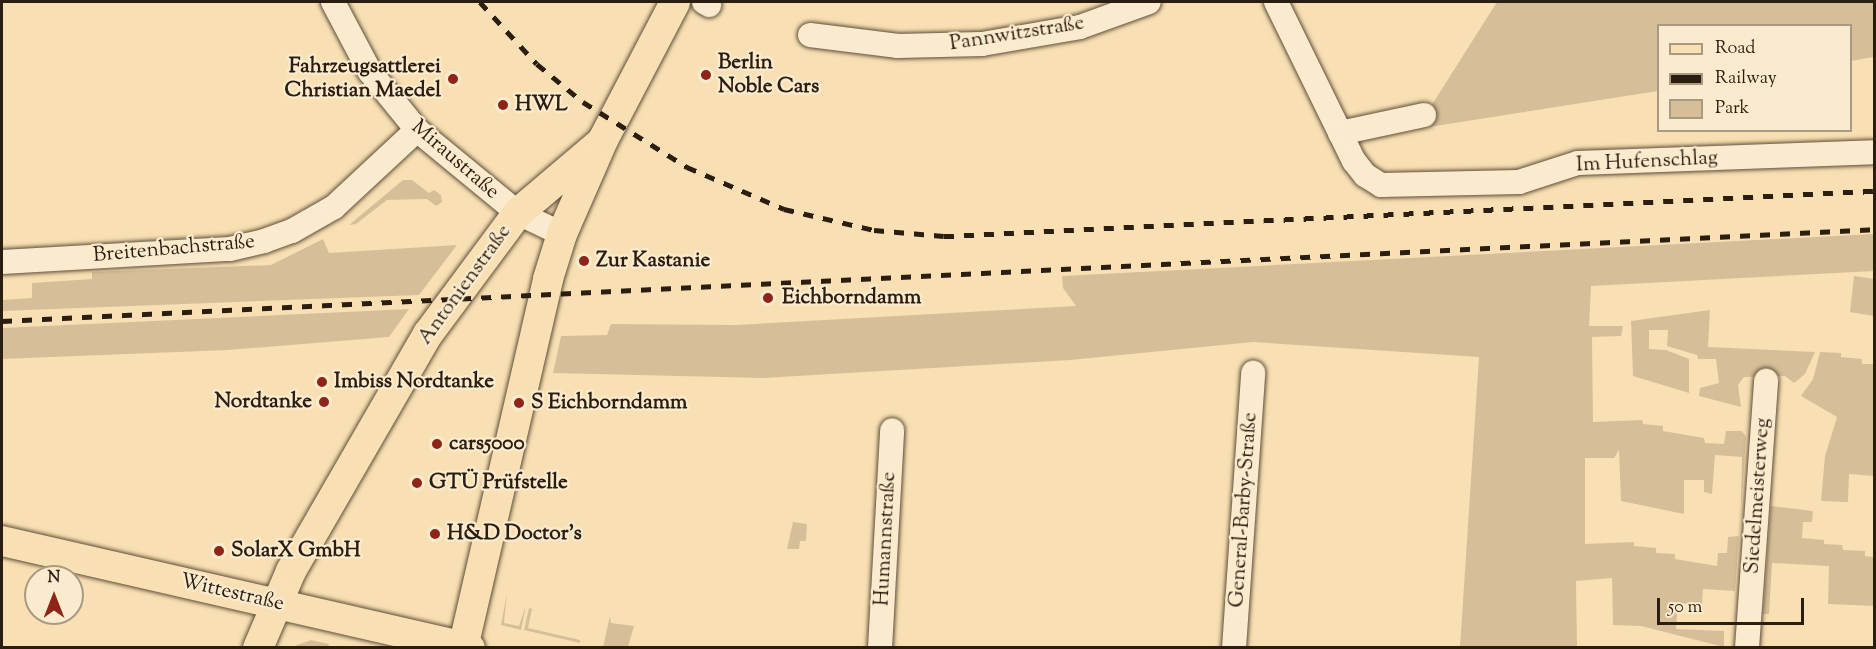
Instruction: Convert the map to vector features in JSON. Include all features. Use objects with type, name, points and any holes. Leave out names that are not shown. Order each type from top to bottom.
[{"type":"main road","points":[[466,647],[548,279],[562,234],[603,140],[675,2]]},
{"type":"main road","name":"Antonienstraße","points":[[258,648],[277,604],[332,498],[428,334],[518,213],[603,140]]},
{"type":"main road","name":"Wittestraße","points":[[2,541],[466,647]]},
{"type":"street","name":"Miraustraße","points":[[333,2],[370,72],[417,130],[518,213],[562,234]]},
{"type":"street","name":"Pannwitzstraße","points":[[810,35],[898,46],[982,44],[1080,27],[1149,2]]},
{"type":"street","name":"Im Hufenschlag","points":[[1276,2],[1354,161],[1381,185],[1519,182],[1578,163],[1875,152]]},
{"type":"street","points":[[1340,133],[1425,115]]},
{"type":"street","name":"Breitenbachstraße","points":[[2,262],[230,249],[264,241],[292,231],[334,207],[417,130]]},
{"type":"street","name":"General-Barby-Straße","points":[[1234,648],[1253,373]]},
{"type":"street","name":"Siedelmeisterweg","points":[[1746,648],[1766,381]]},
{"type":"street","name":"Humannstraße","points":[[880,648],[892,430]]},
{"type":"green space","points":[[1497,2],[1874,2],[1874,57],[1852,61],[1852,24],[1657,24],[1657,91],[1429,127],[1426,114]]},
{"type":"green space","points":[[403,180],[412,180],[429,193],[434,190],[441,195],[442,202],[436,206],[427,199],[387,200],[356,224],[349,225]]},
{"type":"green space","points":[[1874,234],[1874,271],[1591,286],[1589,326],[1623,326],[1621,336],[1592,337],[1593,422],[1642,420],[1643,424],[1663,426],[1663,431],[1704,438],[1705,443],[1724,444],[1726,431],[1742,431],[1746,437],[1741,510],[1742,457],[1715,455],[1712,494],[1704,492],[1704,480],[1684,480],[1684,514],[1621,501],[1619,450],[1614,458],[1585,458],[1585,544],[1634,542],[1634,546],[1656,548],[1656,553],[1675,554],[1675,559],[1717,566],[1718,553],[1727,553],[1728,537],[1739,536],[1735,591],[1703,589],[1702,605],[1678,603],[1676,629],[1724,631],[1724,647],[1641,626],[1613,625],[1612,578],[1576,581],[1577,647],[1460,647],[1479,357],[1253,342],[1070,360],[763,378],[553,373],[561,336],[607,335],[611,324],[735,325],[1076,306],[1063,288],[1062,276]]},
{"type":"green space","points":[[323,239],[329,253],[457,245],[419,295],[2,311],[2,300],[32,298],[32,283],[92,279],[92,272],[271,265]]},
{"type":"green space","points":[[1854,276],[1874,279],[1874,316],[1850,312]]},
{"type":"green space","points":[[409,309],[389,337],[228,350],[2,359],[2,328]]},
{"type":"green space","points":[[1710,310],[1708,347],[1815,352],[1805,374],[1794,383],[1785,376],[1744,377],[1738,385],[1741,407],[1699,396],[1700,388],[1719,383],[1716,359],[1698,359],[1697,355],[1667,346],[1668,330],[1649,330],[1649,349],[1666,350],[1689,359],[1689,393],[1633,376],[1631,321]]},
{"type":"green space","points":[[1820,352],[1841,353],[1841,357],[1862,359],[1862,364],[1874,364],[1874,476],[1849,474],[1848,502],[1821,501],[1825,456],[1837,417],[1801,396],[1813,379]]},
{"type":"green space","points":[[1771,506],[1813,511],[1812,522],[1803,522],[1802,538],[1824,540],[1824,544],[1842,545],[1843,550],[1865,551],[1865,556],[1874,557],[1874,606],[1828,604],[1829,566],[1772,563],[1769,614],[1763,614]]},
{"type":"green space","points":[[793,522],[807,524],[806,541],[800,541],[799,549],[787,549]]},
{"type":"green space","points":[[507,593],[504,623],[519,626],[526,605],[521,630],[501,625]]},
{"type":"green space","points":[[529,608],[532,609],[528,628],[580,640],[580,643],[524,630]]},
{"type":"green space","points":[[610,616],[611,623],[634,626],[628,647],[603,647]]},
{"type":"green space","points":[[311,640],[329,644],[328,647],[292,647]]},
{"type":"railway","points":[[480,2],[537,64],[583,102],[687,167],[784,209],[874,230],[944,236],[1874,191]]},
{"type":"railway","points":[[2,321],[1874,229]]},
{"type":"place","name":"Berlin Noble Cars","points":[[706,75]]},
{"type":"place","name":"Fahrzeugsattlerei Christian Maedel","points":[[453,79]]},
{"type":"place","name":"HWL","points":[[503,105]]},
{"type":"place","name":"Zur Kastanie","points":[[584,261]]},
{"type":"place","name":"Eichborndamm","points":[[768,298]]},
{"type":"place","name":"Imbiss Nordtanke","points":[[322,382]]},
{"type":"place","name":"Nordtanke","points":[[324,402]]},
{"type":"place","name":"S Eichborndamm","points":[[519,403]]},
{"type":"place","name":"cars5000","points":[[437,444]]},
{"type":"place","name":"GTÜ Prüfstelle","points":[[417,483]]},
{"type":"place","name":"H&D Doctor's","points":[[435,534]]},
{"type":"place","name":"SolarX GmbH","points":[[219,551]]}]
